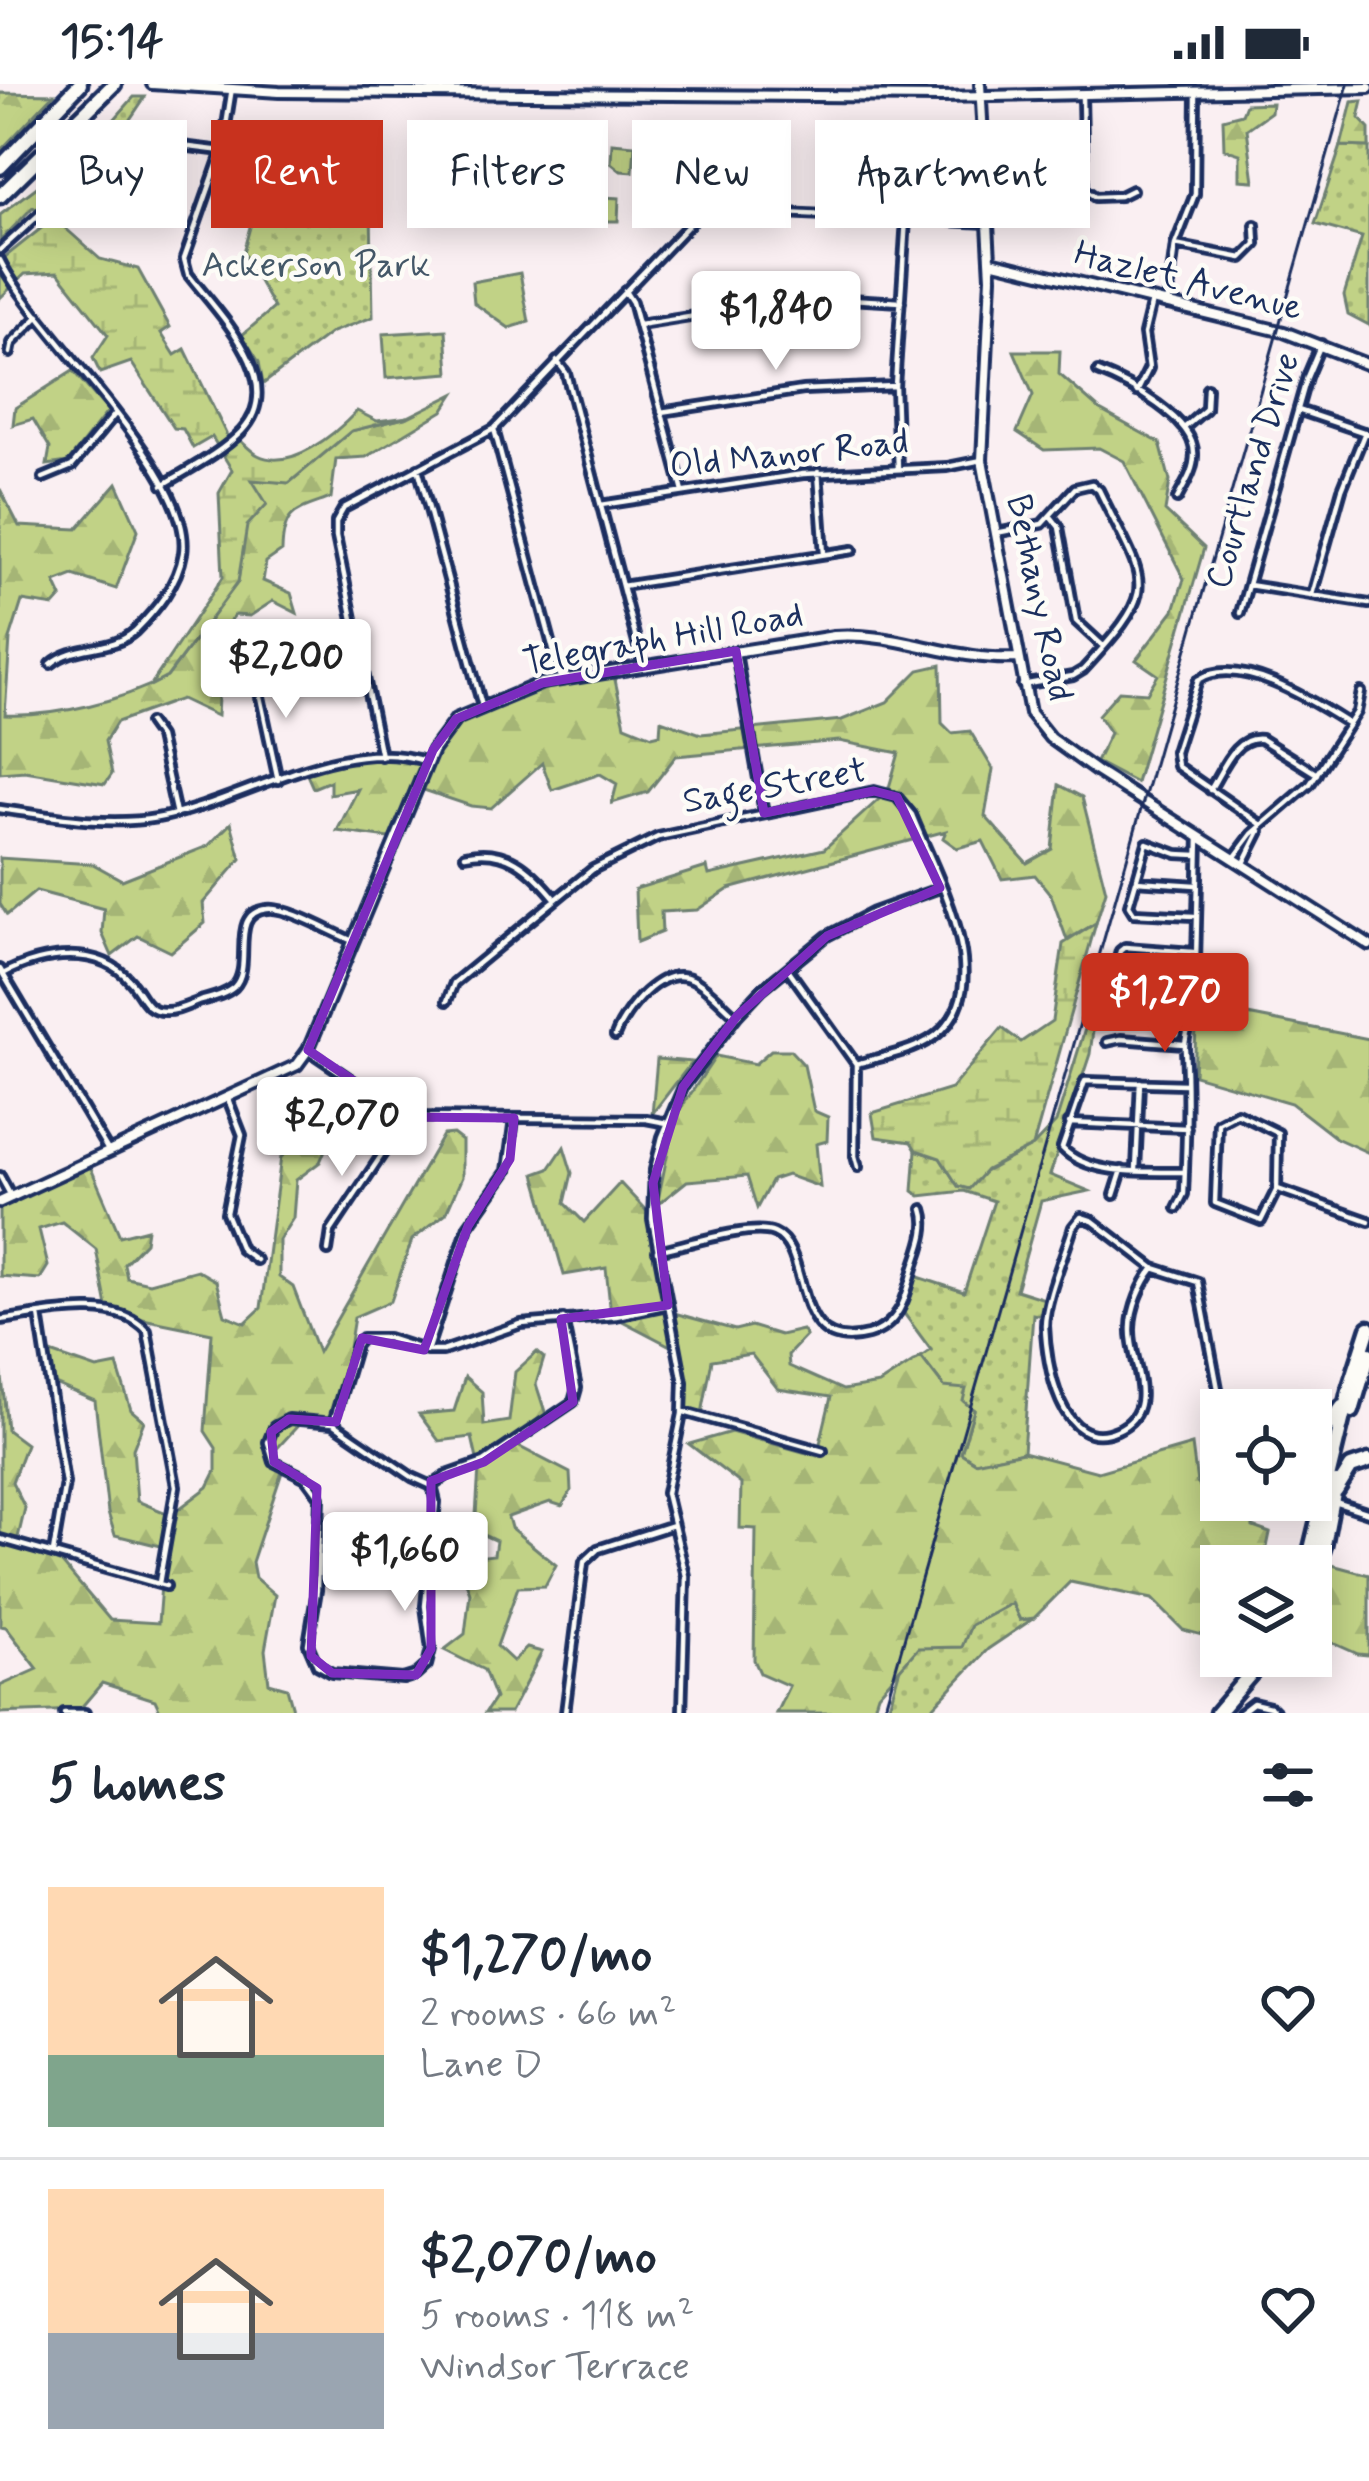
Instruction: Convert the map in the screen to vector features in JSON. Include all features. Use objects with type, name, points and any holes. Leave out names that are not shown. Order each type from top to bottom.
[{"type":"highway","points":[[0,167],[80,84]]},
{"type":"highway","points":[[0,196],[114,84]]},
{"type":"highway","points":[[1332,1469],[1369,1328]]},
{"type":"highway","points":[[1332,1477],[1369,1354]]},
{"type":"highway","points":[[1332,1421],[1348,1395]]},
{"type":"highway","points":[[1332,1490],[1351,1467],[1369,1461]]},
{"type":"highway","points":[[1207,1713],[1238,1677]]},
{"type":"highway","points":[[1217,1713],[1248,1677]]},
{"type":"street","points":[[152,84],[326,93],[980,97],[1082,96],[1168,87],[1196,91],[1369,88]]},
{"type":"street","name":"Bethany Road","points":[[980,84],[981,120]]},
{"type":"street","points":[[226,120],[232,86]]},
{"type":"street","points":[[1168,305],[1175,245],[1195,194],[1196,91]]},
{"type":"street","points":[[1082,96],[1084,188],[1095,197],[1132,190]]},
{"type":"street","points":[[0,250],[118,143],[141,141],[211,150]]},
{"type":"street","points":[[164,485],[241,433],[257,400],[250,361],[188,274],[184,259],[211,180]]},
{"type":"street","points":[[381,756],[336,522],[348,505],[494,429],[693,217],[708,208],[815,214]]},
{"type":"street","points":[[1175,245],[1242,257],[1256,244],[1255,225]]},
{"type":"street","points":[[898,469],[895,386],[905,228]]},
{"type":"street","name":"Bethany Road","points":[[988,228],[992,315],[982,460],[1030,712],[1055,743],[1369,945]]},
{"type":"street","points":[[0,260],[21,298],[116,412],[164,485],[183,530],[184,551],[168,592],[131,635],[118,643],[64,653],[51,664]]},
{"type":"street","name":"Hazlet Avenue","points":[[991,261],[1321,344],[1369,365]]},
{"type":"street","points":[[625,291],[639,325],[683,492]]},
{"type":"street","points":[[639,325],[815,297],[901,302]]},
{"type":"street","points":[[1137,392],[1149,368],[1144,334],[1152,302]]},
{"type":"street","points":[[10,353],[12,344],[39,316]]},
{"type":"street","name":"Courtland Drive","points":[[1240,613],[1321,344]]},
{"type":"street","points":[[557,362],[566,374],[643,666]]},
{"type":"street","points":[[1098,372],[1137,392],[1184,428],[1195,454],[1177,499]]},
{"type":"street","points":[[662,412],[803,390],[895,386]]},
{"type":"street","points":[[1184,428],[1206,409],[1207,388]]},
{"type":"street","points":[[1298,410],[1367,433],[1342,489],[1312,595]]},
{"type":"street","points":[[43,478],[72,466],[116,412]]},
{"type":"street","points":[[494,429],[561,679]]},
{"type":"street","name":"Old Manor Road","points":[[601,505],[818,472],[947,467],[982,460]]},
{"type":"street","points":[[418,467],[482,706]]},
{"type":"street","points":[[818,472],[824,554]]},
{"type":"street","points":[[996,533],[1038,526],[1052,517],[1075,488],[1087,483],[1096,487],[1142,584],[1138,604],[1078,673],[1022,685]]},
{"type":"street","points":[[1052,517],[1059,527],[1076,621],[1103,646]]},
{"type":"street","points":[[622,586],[853,550]]},
{"type":"street","points":[[1248,585],[1369,604]]},
{"type":"street","name":"Telegraph Hill Road","points":[[308,1050],[427,762],[450,724],[482,706],[561,679],[852,635],[968,656],[1017,658]]},
{"type":"street","points":[[736,651],[764,813]]},
{"type":"street","points":[[260,656],[256,678],[278,780]]},
{"type":"street","points":[[1262,825],[1182,772],[1175,760],[1194,687],[1202,676],[1217,673],[1281,684],[1349,724]]},
{"type":"street","points":[[1239,861],[1262,825],[1317,774],[1360,706],[1360,692]]},
{"type":"street","points":[[149,723],[159,737],[176,814]]},
{"type":"street","points":[[1210,791],[1239,744],[1250,738],[1261,739],[1317,774]]},
{"type":"street","points":[[0,809],[102,822],[176,814],[330,762],[381,756],[427,762]]},
{"type":"street","name":"Sage Street","points":[[447,1000],[454,983],[555,898],[593,869],[658,836],[874,791],[897,797],[912,814],[964,950],[967,980],[958,1007],[942,1030],[922,1044],[856,1064]]},
{"type":"street","points":[[1177,1208],[1184,1194],[1185,1044],[1193,1022],[1198,836]]},
{"type":"street","points":[[1194,916],[1132,912],[1129,905],[1148,843],[1178,854],[1198,855]]},
{"type":"street","points":[[465,855],[483,851],[515,859],[530,868],[555,898]]},
{"type":"street","points":[[1136,881],[1196,885]]},
{"type":"street","points":[[682,1713],[686,1580],[666,1482],[682,1412],[681,1365],[657,1251],[653,1183],[667,1124],[683,1088],[736,1016],[788,969],[827,936],[873,912],[940,887]]},
{"type":"street","points":[[109,1152],[2,972],[42,958],[92,958],[123,974],[147,1005],[167,1011],[235,986],[244,968],[244,928],[261,910],[279,910],[353,941]]},
{"type":"street","points":[[1193,952],[1125,947],[1119,952],[1116,971],[1125,991],[1166,997],[1193,990]]},
{"type":"street","points":[[788,969],[856,1064],[855,1156],[859,1167]]},
{"type":"street","points":[[615,1036],[621,1022],[658,981],[675,977],[691,978],[736,1016]]},
{"type":"street","points":[[1107,1042],[1185,1044]]},
{"type":"street","points":[[0,1202],[293,1069],[308,1050],[406,1117],[646,1119],[667,1124]]},
{"type":"street","points":[[1185,1172],[1122,1170],[1064,1152],[1084,1081],[1188,1084]]},
{"type":"street","points":[[1136,1170],[1140,1082]]},
{"type":"street","points":[[228,1100],[242,1135],[226,1213],[242,1249],[256,1260]]},
{"type":"street","points":[[1237,1113],[1277,1131],[1276,1189],[1261,1221],[1216,1205],[1221,1118],[1237,1113]]},
{"type":"street","points":[[328,1251],[331,1232],[406,1117]]},
{"type":"street","points":[[427,1351],[468,1226],[507,1171],[514,1118]]},
{"type":"street","points":[[1069,1123],[1187,1128]]},
{"type":"street","points":[[1114,1195],[1122,1170]]},
{"type":"street","points":[[0,1176],[12,1198]]},
{"type":"street","points":[[1276,1189],[1369,1221]]},
{"type":"street","points":[[657,1251],[754,1231],[773,1232],[791,1249],[802,1295],[815,1319],[839,1334],[860,1336],[888,1325],[903,1306],[926,1228],[922,1209]]},
{"type":"street","points":[[1154,1268],[1142,1286],[1131,1327],[1142,1390],[1133,1417],[1114,1431],[1090,1432],[1070,1421],[1060,1402],[1045,1324],[1073,1227],[1081,1217],[1154,1268],[1199,1283],[1218,1389]]},
{"type":"street","points":[[333,1423],[359,1340],[387,1338],[427,1351],[452,1349],[521,1324],[616,1316],[668,1305]]},
{"type":"street","points":[[0,1319],[105,1311],[139,1323],[150,1336],[176,1486],[162,1584],[0,1539]]},
{"type":"street","points":[[39,1315],[65,1483],[53,1553]]},
{"type":"street","points":[[432,1486],[447,1475],[484,1462],[573,1402],[577,1388],[562,1319]]},
{"type":"street","points":[[682,1412],[823,1451]]},
{"type":"street","points":[[289,1419],[333,1423],[432,1486],[436,1502],[424,1606],[431,1649],[427,1665],[403,1678],[332,1673],[314,1661],[308,1644],[317,1589],[320,1497],[306,1478],[274,1462],[268,1442],[274,1427],[289,1419]]},
{"type":"street","points":[[1332,1499],[1369,1513]]},
{"type":"street","points":[[565,1713],[584,1562],[598,1549],[673,1525]]},
{"type":"street","points":[[1240,1713],[1253,1703],[1276,1713]]},
{"type":"street","points":[[64,1713],[85,1713]]},
{"type":"highlighted area","points":[[736,651],[764,813],[874,791],[897,797],[940,888],[827,936],[737,1016],[683,1087],[653,1183],[668,1305],[561,1319],[573,1402],[484,1462],[431,1481],[431,1649],[416,1675],[332,1673],[311,1656],[317,1488],[274,1462],[271,1432],[289,1419],[336,1422],[362,1338],[424,1350],[468,1226],[510,1159],[514,1118],[407,1117],[308,1050],[433,750],[456,719],[542,683]]},
{"type":"green space","points":[[0,93],[54,94],[0,151]]},
{"type":"green space","points":[[134,97],[145,97],[130,120],[114,120]]},
{"type":"green space","points":[[1363,101],[1359,118],[1369,129],[1369,147],[1341,146],[1352,102]]},
{"type":"green space","points":[[1272,103],[1271,112],[1247,129],[1254,181],[1240,180],[1240,154],[1224,149],[1223,119],[1242,114],[1246,104]]},
{"type":"green space","points":[[612,143],[632,145],[632,172],[611,163]]},
{"type":"green space","points":[[1341,146],[1369,147],[1369,325],[1348,314],[1344,295],[1362,237],[1315,224]]},
{"type":"green space","points":[[36,188],[36,209],[0,241],[0,215]]},
{"type":"green space","points":[[608,197],[619,198],[618,221],[608,221]]},
{"type":"green space","points":[[41,228],[65,228],[100,259],[138,269],[170,327],[161,333],[175,355],[185,349],[229,440],[236,437],[258,455],[284,458],[312,448],[357,411],[377,421],[408,417],[351,431],[289,483],[252,480],[267,504],[247,526],[238,582],[167,677],[150,686],[223,577],[219,493],[232,470],[212,437],[193,448],[183,429],[174,428],[131,362],[100,373],[93,358],[108,335],[58,272],[25,274],[0,298],[0,261]]},
{"type":"green space","name":"Ackerson Park","points":[[250,228],[371,228],[373,317],[332,332],[263,384],[259,362],[242,335],[274,308],[243,253]]},
{"type":"green space","points":[[520,273],[529,322],[509,328],[474,303],[472,282]]},
{"type":"green space","points":[[446,330],[449,373],[386,378],[383,334]]},
{"type":"green space","points":[[1014,351],[1060,351],[1059,374],[1100,410],[1160,443],[1170,481],[1165,511],[1204,548],[1136,783],[1096,762],[1110,733],[1098,715],[1119,691],[1147,693],[1158,675],[1136,660],[1174,610],[1184,579],[1124,461],[1099,448],[1044,450],[1017,432],[1033,395]]},
{"type":"green space","points":[[73,371],[108,411],[68,462],[47,465],[50,448],[33,419],[13,425],[15,408]]},
{"type":"green space","points":[[454,394],[443,411],[366,457],[336,459],[331,498],[300,510],[289,520],[282,551],[266,562],[263,581],[291,593],[297,613],[273,601],[250,616],[235,615],[210,643],[220,661],[217,716],[181,699],[117,722],[105,741],[112,774],[105,784],[25,771],[0,773],[0,489],[19,526],[77,529],[117,483],[138,530],[116,589],[73,575],[55,582],[62,597],[54,606],[22,601],[10,639],[5,715],[88,706],[167,677],[238,582],[251,479],[289,483],[351,431],[408,417]]},
{"type":"green space","points":[[941,665],[942,723],[952,733],[970,731],[993,769],[985,816],[1027,863],[1052,849],[1059,785],[1082,797],[1106,891],[1096,923],[1067,940],[1051,895],[1035,875],[1002,879],[983,841],[957,848],[943,838],[946,831],[729,889],[697,910],[661,912],[662,932],[637,942],[635,889],[707,867],[709,875],[824,849],[888,791],[899,753],[839,741],[676,756],[648,792],[612,803],[617,784],[600,774],[552,790],[542,763],[491,808],[418,788],[397,839],[337,831],[358,789],[330,794],[330,781],[313,788],[305,770],[366,756],[430,760],[466,712],[553,681],[613,671],[625,725],[652,736],[660,734],[661,720],[701,734],[842,720],[887,702],[919,670]]},
{"type":"green space","points":[[231,823],[241,859],[203,903],[205,923],[171,952],[138,936],[112,956],[102,933],[104,909],[36,891],[7,915],[0,904],[0,858],[93,864],[122,880],[208,846]]},
{"type":"green space","points":[[1096,923],[1033,1146],[986,1170],[969,1189],[958,1186],[940,1158],[916,1150],[911,1142],[876,1137],[872,1113],[951,1089],[1002,1028],[1021,1042],[1052,1021],[1063,944]]},
{"type":"green space","points":[[1099,984],[1090,1054],[1050,1175],[1089,1191],[1041,1201],[1016,1290],[1051,1301],[1047,1317],[1033,1314],[1023,1452],[975,1462],[961,1453],[974,1410],[944,1387],[921,1357],[931,1350],[900,1308],[912,1275],[964,1292],[994,1201],[964,1191],[920,1196],[913,1191],[916,1150],[940,1158],[958,1186],[1033,1146],[1056,1122]]},
{"type":"green space","points":[[1197,1005],[1369,1039],[1369,1153],[1336,1138],[1291,1103],[1194,1075]]},
{"type":"green space","points":[[771,1050],[790,1050],[804,1065],[814,1111],[828,1117],[827,1141],[816,1144],[820,1187],[787,1175],[772,1180],[757,1208],[747,1176],[687,1181],[657,1205],[675,1117],[716,1056],[755,1064]]},
{"type":"green space","points":[[657,1059],[692,1062],[652,1114]]},
{"type":"green space","points":[[300,1122],[332,1133],[320,1162],[296,1180],[293,1218],[279,1240],[279,1277],[293,1287],[318,1352],[443,1135],[453,1134],[462,1141],[462,1177],[446,1213],[412,1240],[391,1301],[354,1317],[337,1422],[303,1420],[271,1455],[283,1469],[252,1562],[255,1578],[275,1595],[265,1650],[269,1683],[287,1688],[294,1713],[161,1713],[155,1700],[102,1683],[79,1710],[0,1713],[0,1686],[38,1669],[6,1627],[0,1626],[0,1355],[7,1430],[26,1444],[12,1482],[25,1508],[16,1546],[62,1563],[110,1620],[158,1623],[164,1547],[115,1535],[108,1513],[95,1401],[50,1382],[48,1352],[97,1369],[117,1365],[131,1410],[144,1421],[133,1449],[137,1501],[171,1515],[208,1487],[216,1471],[216,1448],[205,1431],[212,1333],[108,1312],[96,1249],[62,1222],[39,1229],[48,1266],[40,1279],[0,1276],[0,1200],[87,1159],[120,1236],[147,1229],[145,1242],[124,1264],[127,1278],[149,1283],[197,1270],[216,1281],[225,1315],[245,1323],[261,1308],[281,1157],[293,1148]]},
{"type":"green space","points":[[564,1147],[572,1173],[565,1203],[584,1222],[620,1183],[654,1219],[667,1311],[735,1330],[751,1326],[780,1335],[802,1330],[806,1336],[788,1355],[789,1366],[843,1390],[879,1384],[921,1357],[944,1387],[966,1389],[963,1401],[974,1410],[961,1453],[975,1462],[1023,1452],[1098,1472],[1192,1445],[1200,1521],[1253,1521],[1253,1527],[1270,1533],[1267,1545],[1200,1545],[1200,1634],[1183,1630],[1152,1599],[1070,1582],[1034,1618],[1020,1620],[1012,1603],[971,1625],[962,1647],[918,1648],[878,1694],[872,1713],[776,1713],[789,1686],[760,1673],[754,1660],[756,1529],[740,1528],[741,1484],[689,1444],[731,1432],[817,1456],[831,1397],[778,1389],[751,1354],[712,1360],[702,1414],[681,1410],[676,1349],[611,1315],[606,1268],[564,1275],[535,1174],[549,1169]]},
{"type":"green space","points":[[537,1352],[544,1358],[536,1384],[548,1421],[514,1444],[570,1473],[571,1491],[562,1506],[550,1502],[508,1517],[511,1528],[556,1565],[545,1586],[518,1587],[497,1646],[513,1661],[527,1648],[542,1652],[510,1713],[485,1713],[495,1698],[484,1670],[444,1650],[465,1634],[470,1593],[458,1559],[494,1555],[496,1541],[475,1531],[479,1468],[472,1437],[439,1441],[419,1414],[454,1411],[465,1377],[482,1392],[484,1425],[509,1421],[515,1372]]},
{"type":"green space","points":[[1332,1565],[1369,1575],[1369,1655],[1332,1642]]},
{"type":"green space","points":[[1012,1603],[1020,1620],[1034,1618],[988,1649],[932,1713],[887,1713],[900,1668],[918,1647],[961,1647],[971,1625]]},
{"type":"railway","points":[[883,1713],[1348,84]]}]
